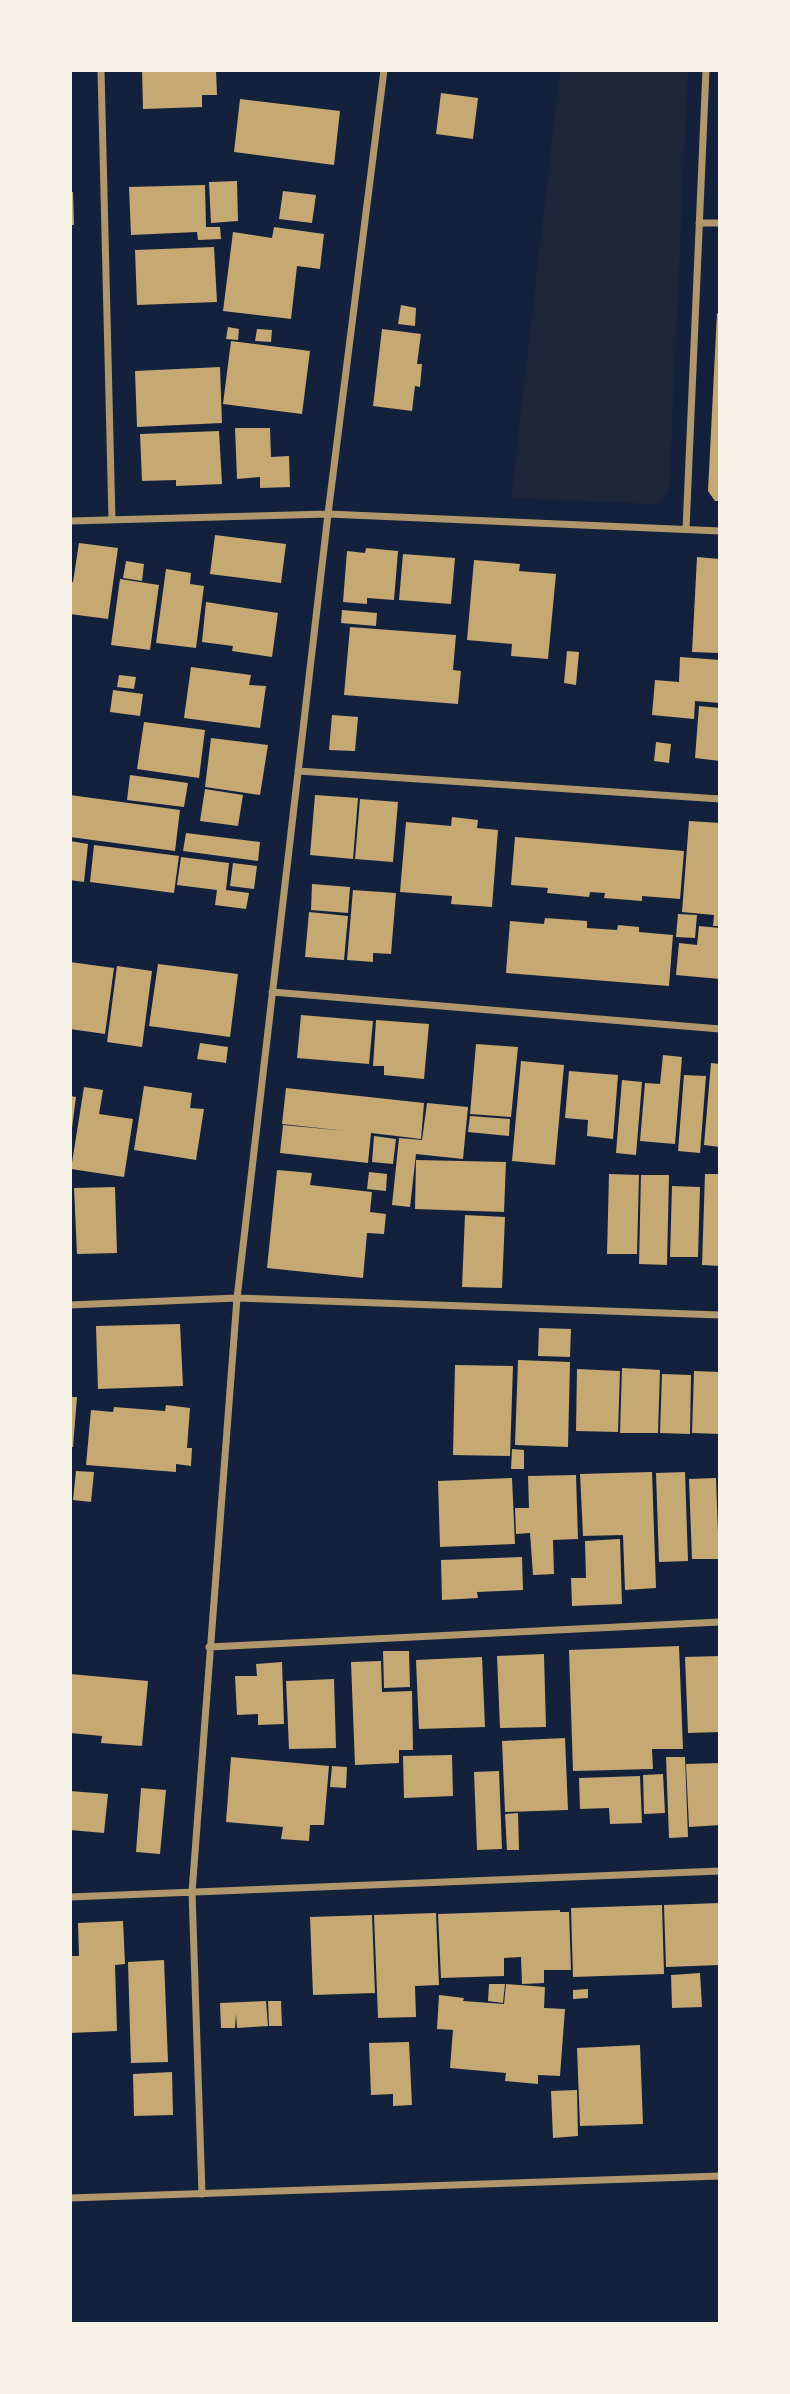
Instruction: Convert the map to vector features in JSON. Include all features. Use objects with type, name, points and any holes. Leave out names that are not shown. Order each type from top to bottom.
[{"type":"street","points":[[101,70],[112,520]]},
{"type":"street","points":[[202,2194],[192,1892],[237,1298],[328,514],[384,70]]},
{"type":"street","points":[[686,529],[706,70]]},
{"type":"street","points":[[699,223],[720,223]]},
{"type":"street","points":[[70,521],[328,514],[720,531]]},
{"type":"street","points":[[298,771],[720,799]]},
{"type":"street","points":[[272,992],[720,1028]]},
{"type":"street","points":[[70,1305],[237,1298],[720,1315]]},
{"type":"street","points":[[209,1647],[720,1622]]},
{"type":"street","points":[[70,1897],[720,1871]]},
{"type":"street","points":[[70,2198],[720,2176]]},
{"type":"shaded area","points":[[560,70],[688,70],[669,492],[656,504],[511,498]]},
{"type":"building","points":[[142,70],[216,70],[217,95],[202,95],[202,107],[143,109]]},
{"type":"building","points":[[441,93],[478,98],[473,139],[436,134]]},
{"type":"building","points":[[240,99],[340,111],[334,165],[234,152]]},
{"type":"building","points":[[237,181],[238,221],[211,223],[209,182]]},
{"type":"building","points":[[205,185],[206,227],[220,227],[221,239],[198,240],[197,232],[131,235],[129,187]]},
{"type":"building","points":[[283,191],[316,195],[312,223],[279,219]]},
{"type":"building","points":[[70,192],[73,192],[74,225],[70,225]]},
{"type":"building","points":[[274,227],[324,234],[320,269],[297,266],[291,319],[223,311],[233,232],[272,238]]},
{"type":"building","points":[[214,247],[217,302],[137,305],[135,250]]},
{"type":"building","points":[[401,305],[416,308],[415,326],[398,324]]},
{"type":"building","points":[[717,313],[720,314],[720,501],[715,501],[708,491]]},
{"type":"building","points":[[228,327],[239,329],[238,340],[226,339]]},
{"type":"building","points":[[257,329],[272,330],[271,342],[255,341]]},
{"type":"building","points":[[382,329],[421,334],[417,364],[422,364],[420,387],[415,386],[412,411],[373,406]]},
{"type":"building","points":[[231,341],[310,351],[302,414],[223,404]]},
{"type":"building","points":[[220,367],[222,423],[137,427],[135,371]]},
{"type":"building","points":[[235,428],[270,428],[271,457],[289,456],[290,487],[260,488],[260,477],[237,479]]},
{"type":"building","points":[[219,431],[222,484],[176,486],[176,480],[142,481],[140,434]]},
{"type":"building","points":[[215,535],[286,544],[281,583],[210,574]]},
{"type":"building","points":[[79,543],[118,548],[108,619],[70,614],[70,581],[73,582]]},
{"type":"building","points":[[366,548],[398,551],[394,600],[367,598],[367,604],[343,602],[347,551],[365,553]]},
{"type":"building","points":[[403,554],[455,558],[451,604],[399,600]]},
{"type":"building","points":[[697,557],[720,559],[720,653],[692,652]]},
{"type":"building","points":[[474,560],[520,564],[519,571],[556,574],[548,659],[511,656],[512,644],[467,640]]},
{"type":"building","points":[[126,561],[144,564],[142,581],[123,578]]},
{"type":"building","points":[[166,569],[191,573],[190,584],[204,586],[196,648],[156,643]]},
{"type":"building","points":[[120,579],[159,585],[150,650],[111,645]]},
{"type":"building","points":[[206,602],[278,613],[272,657],[232,651],[233,646],[202,642]]},
{"type":"building","points":[[342,610],[377,613],[376,626],[341,623]]},
{"type":"building","points":[[350,627],[456,635],[453,670],[461,671],[458,704],[344,695]]},
{"type":"building","points":[[567,651],[579,652],[576,685],[564,683]]},
{"type":"building","points":[[680,657],[720,660],[720,703],[695,701],[694,719],[652,715],[655,680],[679,682]]},
{"type":"building","points":[[191,667],[251,675],[249,685],[266,686],[260,728],[184,718]]},
{"type":"building","points":[[119,675],[136,677],[134,689],[117,687]]},
{"type":"building","points":[[113,690],[143,694],[140,716],[110,712]]},
{"type":"building","points":[[699,706],[720,708],[720,761],[695,758]]},
{"type":"building","points":[[332,715],[358,717],[355,751],[329,750]]},
{"type":"building","points":[[144,722],[205,730],[199,778],[137,769]]},
{"type":"building","points":[[211,738],[268,745],[260,795],[205,787]]},
{"type":"building","points":[[656,742],[671,744],[669,763],[654,761]]},
{"type":"building","points":[[130,775],[188,783],[184,807],[127,800]]},
{"type":"building","points":[[205,789],[243,795],[238,826],[200,821]]},
{"type":"building","points":[[70,795],[180,810],[175,851],[70,837]]},
{"type":"building","points":[[315,795],[358,798],[353,859],[310,855]]},
{"type":"building","points":[[360,799],[398,802],[393,862],[355,859]]},
{"type":"building","points":[[452,817],[478,820],[477,828],[498,830],[492,907],[451,904],[452,896],[400,892],[406,822],[451,826]]},
{"type":"building","points":[[689,821],[720,823],[720,926],[713,926],[714,915],[682,912]]},
{"type":"building","points":[[186,833],[260,842],[258,861],[183,851]]},
{"type":"building","points":[[515,837],[684,851],[680,899],[642,896],[642,901],[604,898],[605,893],[590,892],[589,897],[547,893],[548,888],[511,885]]},
{"type":"building","points":[[70,841],[88,844],[84,882],[70,880]]},
{"type":"building","points":[[94,845],[179,856],[174,893],[90,882]]},
{"type":"building","points":[[181,857],[229,863],[226,890],[249,893],[246,909],[215,905],[217,890],[177,885]]},
{"type":"building","points":[[233,863],[257,866],[254,889],[230,886]]},
{"type":"building","points":[[312,884],[350,887],[348,913],[311,910]]},
{"type":"building","points":[[353,890],[396,893],[391,954],[373,953],[373,962],[347,960]]},
{"type":"building","points":[[309,912],[348,916],[344,960],[305,957]]},
{"type":"building","points":[[678,914],[697,915],[695,938],[676,937]]},
{"type":"building","points":[[545,918],[587,921],[587,928],[617,930],[618,925],[639,927],[639,932],[673,935],[669,986],[506,973],[510,921],[544,924]]},
{"type":"building","points":[[699,926],[720,928],[720,979],[676,975],[679,943],[697,945]]},
{"type":"building","points":[[70,962],[114,968],[105,1034],[70,1029]]},
{"type":"building","points":[[158,964],[238,974],[230,1037],[149,1026]]},
{"type":"building","points":[[117,966],[152,971],[142,1047],[107,1042]]},
{"type":"building","points":[[301,1015],[373,1021],[369,1064],[297,1058]]},
{"type":"building","points":[[376,1020],[429,1024],[424,1079],[384,1075],[384,1066],[373,1066]]},
{"type":"building","points":[[200,1043],[228,1047],[226,1063],[197,1059]]},
{"type":"building","points":[[476,1044],[518,1047],[511,1117],[470,1114]]},
{"type":"building","points":[[663,1055],[682,1057],[675,1144],[640,1141],[645,1083],[660,1084]]},
{"type":"building","points":[[521,1061],[564,1065],[555,1165],[512,1161]]},
{"type":"building","points":[[711,1063],[720,1064],[720,1147],[704,1145]]},
{"type":"building","points":[[569,1071],[618,1075],[613,1139],[587,1136],[588,1120],[565,1118]]},
{"type":"building","points":[[684,1075],[706,1076],[700,1153],[678,1151]]},
{"type":"building","points":[[622,1080],[642,1082],[636,1155],[616,1153]]},
{"type":"building","points":[[144,1086],[192,1093],[190,1108],[204,1109],[196,1160],[134,1150]]},
{"type":"building","points":[[84,1087],[103,1090],[99,1114],[133,1119],[124,1177],[71,1169]]},
{"type":"building","points":[[286,1088],[424,1103],[421,1139],[371,1133],[368,1163],[280,1153],[283,1125],[347,1131],[282,1124]]},
{"type":"building","points":[[70,1096],[76,1097],[72,1128],[70,1128]]},
{"type":"building","points":[[427,1103],[468,1107],[463,1159],[416,1154],[410,1207],[392,1205],[399,1138],[422,1140]]},
{"type":"building","points":[[470,1116],[510,1119],[509,1136],[468,1132]]},
{"type":"building","points":[[374,1136],[396,1139],[393,1164],[372,1162]]},
{"type":"building","points":[[416,1160],[506,1162],[504,1212],[415,1209]]},
{"type":"building","points":[[277,1170],[312,1173],[310,1185],[372,1192],[370,1212],[386,1214],[384,1234],[367,1233],[363,1278],[267,1268]]},
{"type":"building","points":[[369,1172],[387,1174],[386,1191],[367,1189]]},
{"type":"building","points":[[609,1174],[639,1175],[637,1254],[607,1254]]},
{"type":"building","points":[[705,1174],[720,1174],[720,1266],[702,1265]]},
{"type":"building","points":[[641,1175],[669,1175],[667,1265],[639,1264]]},
{"type":"building","points":[[672,1186],[700,1187],[698,1257],[670,1257]]},
{"type":"building","points":[[115,1187],[117,1253],[77,1254],[74,1188]]},
{"type":"building","points":[[465,1215],[505,1217],[502,1288],[462,1287]]},
{"type":"building","points":[[180,1324],[183,1386],[98,1389],[96,1326]]},
{"type":"building","points":[[539,1328],[571,1329],[570,1357],[538,1356]]},
{"type":"building","points":[[518,1360],[570,1362],[568,1447],[515,1445]]},
{"type":"building","points":[[455,1365],[513,1366],[510,1456],[453,1455]]},
{"type":"building","points":[[622,1368],[660,1370],[658,1433],[620,1433]]},
{"type":"building","points":[[577,1369],[620,1371],[618,1432],[576,1431]]},
{"type":"building","points":[[694,1371],[720,1372],[719,1434],[692,1433]]},
{"type":"building","points":[[662,1374],[691,1375],[690,1434],[660,1433]]},
{"type":"building","points":[[70,1397],[77,1397],[73,1447],[70,1447]]},
{"type":"building","points":[[166,1405],[190,1408],[187,1448],[192,1448],[191,1466],[176,1464],[176,1472],[86,1465],[91,1410],[113,1412],[114,1407],[165,1411]]},
{"type":"building","points":[[512,1449],[524,1450],[524,1469],[511,1469]]},
{"type":"building","points":[[76,1471],[94,1472],[91,1502],[73,1500]]},
{"type":"building","points":[[652,1472],[656,1588],[625,1590],[623,1535],[583,1536],[580,1474]]},
{"type":"building","points":[[685,1472],[688,1561],[659,1562],[656,1473]]},
{"type":"building","points":[[576,1475],[578,1539],[553,1540],[554,1574],[533,1575],[530,1533],[516,1534],[515,1508],[529,1508],[528,1476]]},
{"type":"building","points":[[512,1478],[515,1544],[440,1547],[438,1481]]},
{"type":"building","points":[[716,1478],[719,1559],[692,1559],[689,1479]]},
{"type":"building","points":[[620,1539],[622,1604],[572,1606],[571,1578],[586,1578],[585,1541]]},
{"type":"building","points":[[522,1557],[523,1590],[477,1592],[478,1598],[442,1600],[441,1560]]},
{"type":"building","points":[[679,1646],[683,1749],[652,1749],[653,1769],[573,1771],[569,1650]]},
{"type":"building","points":[[383,1651],[409,1651],[410,1687],[384,1688]]},
{"type":"building","points":[[544,1654],[546,1727],[500,1728],[497,1656]]},
{"type":"building","points":[[720,1656],[720,1732],[688,1733],[685,1657]]},
{"type":"building","points":[[482,1657],[485,1727],[419,1729],[416,1660]]},
{"type":"building","points":[[381,1661],[382,1692],[412,1691],[413,1750],[399,1750],[399,1763],[355,1765],[351,1662]]},
{"type":"building","points":[[282,1662],[284,1724],[258,1725],[258,1714],[237,1715],[235,1676],[257,1676],[256,1664]]},
{"type":"building","points":[[70,1674],[148,1681],[142,1746],[101,1743],[102,1736],[70,1733]]},
{"type":"building","points":[[334,1679],[336,1748],[289,1749],[286,1681]]},
{"type":"building","points":[[565,1738],[568,1810],[505,1812],[502,1741]]},
{"type":"building","points":[[452,1755],[453,1796],[404,1798],[403,1756]]},
{"type":"building","points":[[231,1757],[329,1766],[324,1825],[310,1825],[309,1841],[281,1839],[283,1827],[226,1822]]},
{"type":"building","points":[[666,1757],[685,1757],[688,1837],[669,1838]]},
{"type":"building","points":[[720,1763],[720,1825],[689,1827],[686,1764]]},
{"type":"building","points":[[332,1766],[347,1767],[346,1788],[330,1787]]},
{"type":"building","points":[[499,1771],[502,1849],[477,1850],[474,1772]]},
{"type":"building","points":[[663,1774],[665,1813],[644,1814],[643,1775]]},
{"type":"building","points":[[640,1776],[642,1823],[610,1824],[609,1808],[580,1809],[579,1778]]},
{"type":"building","points":[[141,1788],[166,1790],[160,1854],[136,1852]]},
{"type":"building","points":[[70,1791],[108,1794],[104,1833],[70,1830]]},
{"type":"building","points":[[518,1813],[519,1850],[507,1850],[505,1814]]},
{"type":"building","points":[[720,1903],[720,1965],[666,1967],[664,1905]]},
{"type":"building","points":[[662,1905],[664,1974],[573,1977],[571,1908]]},
{"type":"building","points":[[560,1910],[569,1912],[571,1970],[544,1970],[544,1983],[522,1984],[521,1957],[504,1958],[504,1976],[441,1978],[438,1914]]},
{"type":"building","points":[[436,1913],[439,1985],[415,1986],[416,2017],[378,2018],[374,1915]]},
{"type":"building","points":[[372,1915],[375,1993],[313,1995],[310,1917]]},
{"type":"building","points":[[123,1921],[125,1964],[115,1965],[117,2031],[70,2033],[70,1956],[79,1956],[78,1923]]},
{"type":"building","points":[[164,1960],[168,2062],[131,2063],[128,1962]]},
{"type":"building","points":[[700,1973],[702,2007],[672,2008],[671,1975]]},
{"type":"building","points":[[489,1984],[505,1984],[503,2003],[488,2001]]},
{"type":"building","points":[[506,1984],[545,1987],[544,2008],[565,2009],[560,2076],[538,2075],[538,2084],[505,2081],[506,2073],[450,2068],[453,2030],[437,2029],[439,1995],[464,1998],[463,2001],[504,2004]]},
{"type":"building","points":[[588,1989],[588,1998],[573,1999],[573,1990]]},
{"type":"building","points":[[266,2001],[268,2026],[237,2028],[236,2014],[235,2028],[221,2028],[220,2003]]},
{"type":"building","points":[[268,2001],[281,2001],[282,2026],[269,2026]]},
{"type":"building","points":[[409,2042],[412,2105],[393,2106],[393,2094],[371,2095],[369,2043]]},
{"type":"building","points":[[640,2045],[643,2124],[580,2126],[577,2048]]},
{"type":"building","points":[[172,2072],[173,2115],[134,2116],[133,2074]]},
{"type":"building","points":[[577,2090],[578,2136],[553,2138],[551,2091]]}]
